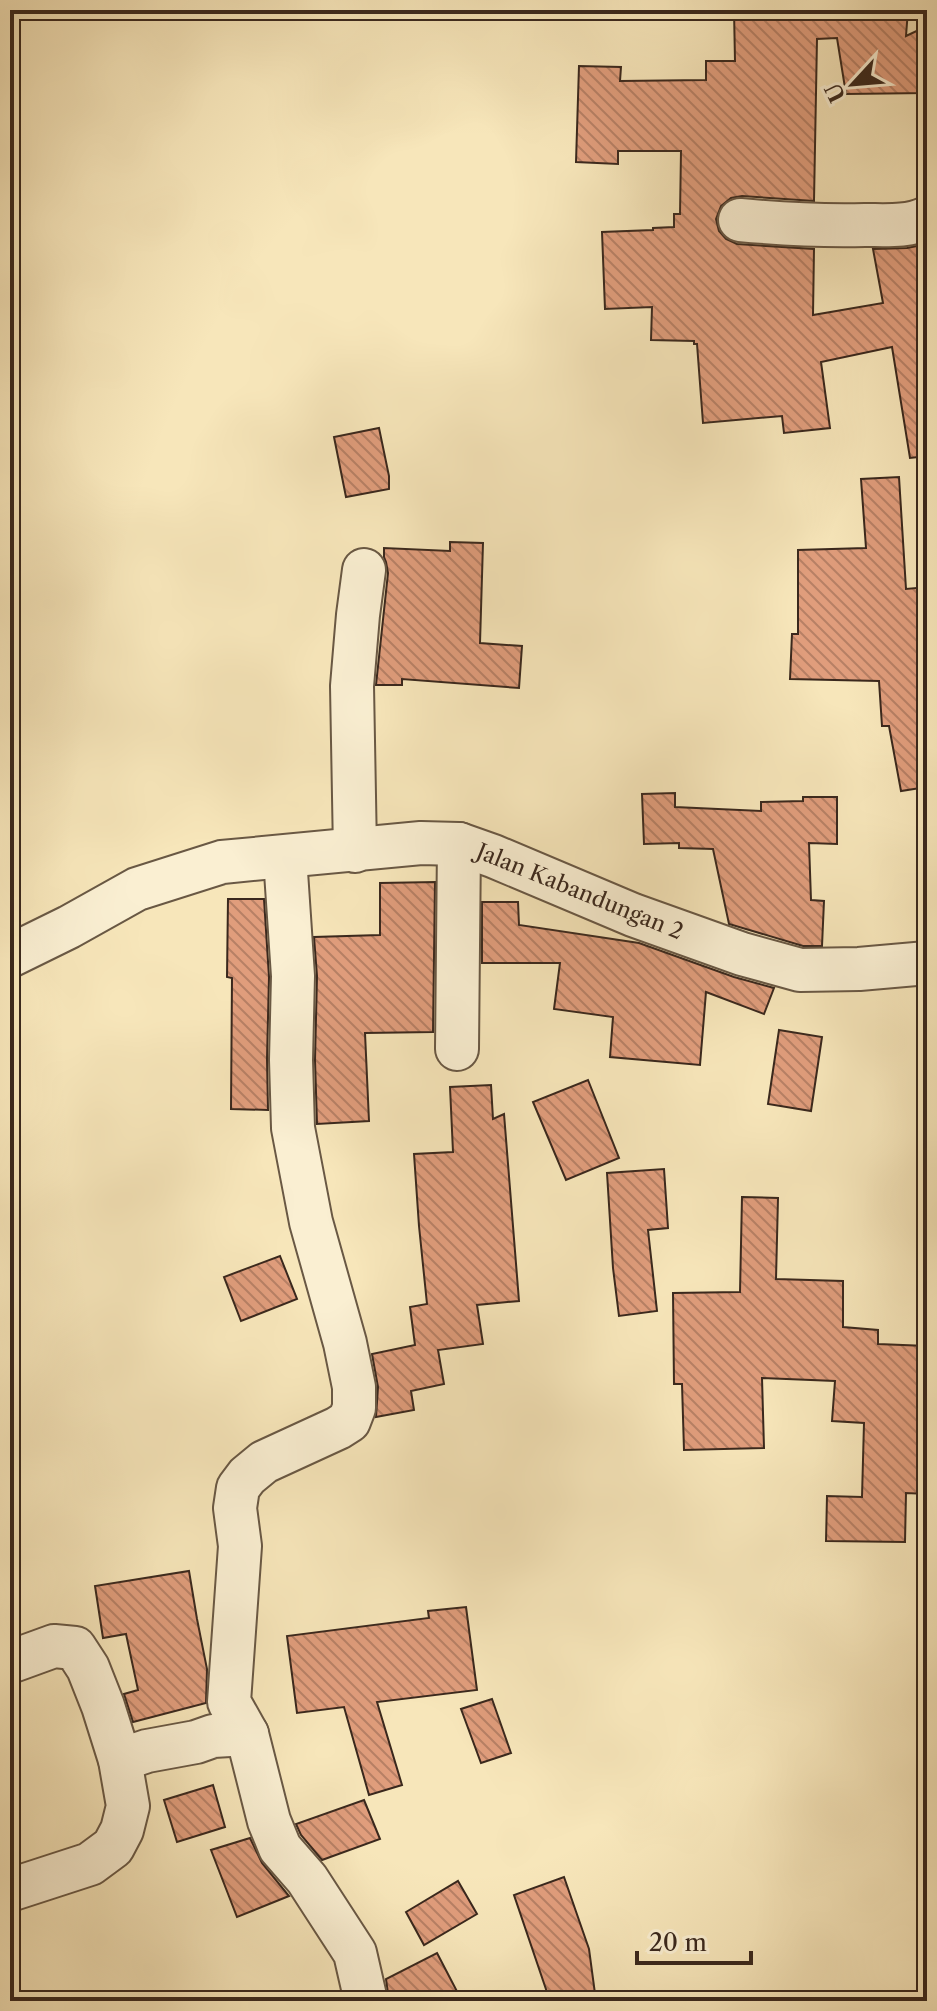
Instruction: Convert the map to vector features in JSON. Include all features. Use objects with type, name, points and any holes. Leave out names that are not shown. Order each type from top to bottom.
[{"type":"street","points":[[740,220],[843,226],[907,225],[927,218]]},
{"type":"street","points":[[355,851],[352,686],[364,570]]},
{"type":"street","name":"Jalan Kabandungan 2","points":[[10,956],[137,889],[222,862],[421,843],[459,844],[633,915],[742,954],[800,970],[927,963]]},
{"type":"street","points":[[457,1049],[459,844]]},
{"type":"street","points":[[285,857],[293,976],[293,1128],[311,1222],[345,1343],[354,1387],[354,1408],[349,1421],[264,1462],[238,1488],[235,1508],[240,1546],[229,1702],[247,1734],[269,1821],[280,1848],[307,1879],[355,1953],[366,2001]]},
{"type":"street","points":[[10,1662],[54,1646],[75,1648],[88,1668],[103,1706],[120,1760],[128,1806],[122,1830],[113,1847],[90,1864],[10,1890]]},
{"type":"street","points":[[120,1760],[213,1736],[247,1734]]},
{"type":"building","points":[[734,10],[908,10],[906,36],[927,26],[927,93],[846,94],[837,38],[817,39],[814,201],[731,198],[721,206],[716,219],[719,231],[737,244],[814,249],[813,315],[883,303],[873,249],[927,244],[927,456],[910,458],[892,347],[821,362],[830,428],[784,433],[782,416],[703,423],[697,344],[694,341],[651,340],[652,307],[605,309],[602,232],[674,227],[674,214],[680,214],[681,151],[618,151],[618,164],[576,162],[579,66],[621,67],[620,81],[706,80],[706,61],[735,61]]},
{"type":"building","points":[[379,428],[389,489],[346,497],[334,437]]},
{"type":"building","points":[[899,477],[906,589],[927,587],[927,787],[901,791],[889,726],[882,726],[879,681],[790,679],[792,634],[798,634],[798,550],[866,548],[861,479]]},
{"type":"building","points":[[450,542],[483,543],[480,643],[522,646],[519,688],[402,679],[402,685],[376,685],[388,573],[384,548],[450,551]]},
{"type":"building","points":[[675,793],[675,807],[761,811],[761,802],[837,797],[837,844],[809,843],[811,900],[824,901],[822,946],[803,946],[729,924],[713,849],[679,848],[679,843],[644,844],[642,794]]},
{"type":"building","points":[[435,882],[433,1032],[365,1033],[369,1121],[317,1124],[314,937],[380,935],[380,883]]},
{"type":"building","points":[[228,899],[264,899],[269,977],[268,1110],[231,1109],[232,978],[227,977]]},
{"type":"building","points":[[482,902],[518,902],[519,925],[639,943],[774,988],[764,1014],[706,992],[700,1065],[610,1057],[613,1017],[554,1009],[560,963],[482,963]]},
{"type":"building","points":[[779,1030],[822,1037],[811,1111],[768,1104]]},
{"type":"building","points":[[588,1080],[619,1158],[566,1180],[533,1102]]},
{"type":"building","points":[[491,1085],[493,1119],[504,1114],[519,1301],[477,1305],[483,1344],[438,1350],[444,1384],[411,1391],[414,1410],[376,1417],[378,1387],[372,1354],[415,1345],[410,1307],[427,1304],[414,1154],[453,1152],[450,1087]]},
{"type":"building","points":[[664,1169],[668,1228],[648,1230],[657,1311],[619,1316],[607,1173]]},
{"type":"building","points":[[742,1197],[778,1198],[776,1279],[843,1281],[843,1327],[878,1330],[878,1344],[927,1346],[927,1494],[906,1493],[905,1542],[826,1541],[827,1496],[862,1497],[864,1423],[832,1421],[835,1381],[762,1378],[764,1448],[684,1450],[682,1384],[674,1384],[673,1293],[740,1292]]},
{"type":"building","points":[[280,1256],[297,1299],[241,1321],[224,1277]]},
{"type":"building","points":[[189,1571],[207,1669],[206,1703],[133,1722],[124,1694],[138,1690],[126,1634],[103,1638],[95,1586]]},
{"type":"building","points":[[466,1607],[477,1690],[377,1702],[402,1785],[369,1795],[344,1707],[297,1713],[287,1636],[429,1618],[428,1611]]},
{"type":"building","points":[[492,1699],[511,1753],[481,1763],[461,1709]]},
{"type":"building","points":[[213,1785],[225,1827],[177,1842],[164,1800]]},
{"type":"building","points":[[364,1800],[380,1839],[322,1860],[296,1824]]},
{"type":"building","points":[[250,1838],[262,1863],[289,1896],[237,1917],[211,1850]]},
{"type":"building","points":[[564,1877],[589,1949],[596,2001],[550,2001],[514,1895]]},
{"type":"building","points":[[458,1881],[477,1914],[424,1945],[406,1912]]},
{"type":"building","points":[[437,1953],[462,2001],[389,2001],[386,1979]]}]
